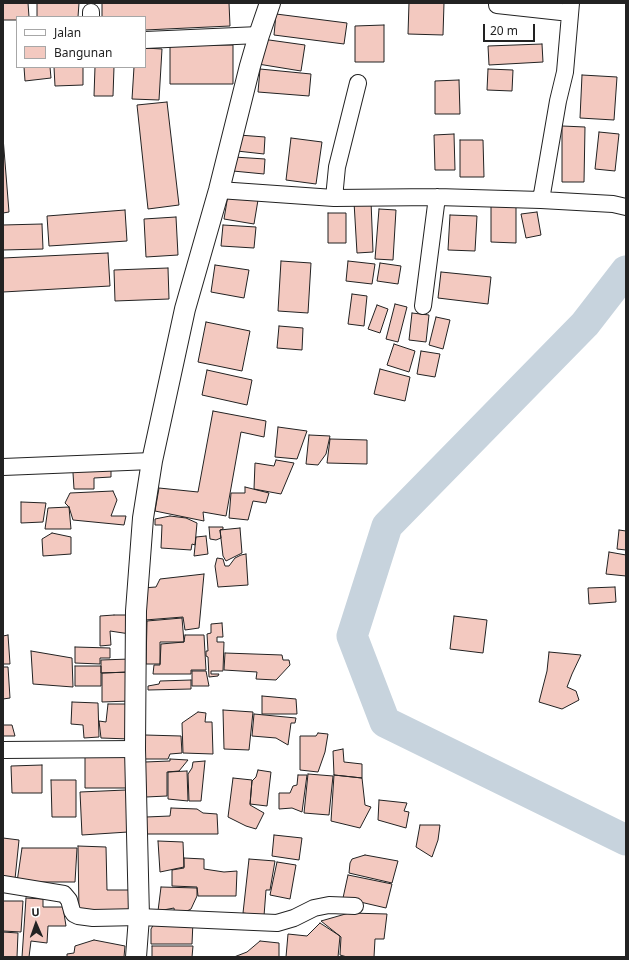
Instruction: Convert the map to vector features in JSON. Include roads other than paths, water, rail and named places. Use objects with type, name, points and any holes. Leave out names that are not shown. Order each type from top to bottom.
[{"type":"street","points":[[136,957],[139,917],[135,749],[136,611],[143,518],[152,461],[185,310],[259,35],[270,3]]},
{"type":"street","points":[[498,5],[570,8],[565,72],[558,102],[541,200]]},
{"type":"street","points":[[146,40],[259,35]]},
{"type":"street","points":[[334,198],[337,167],[358,83]]},
{"type":"street","points":[[218,190],[334,198],[437,197],[541,200],[620,206]]},
{"type":"street","points":[[423,306],[437,197]]},
{"type":"street","points":[[3,467],[152,461]]},
{"type":"street","points":[[3,750],[135,749]]},
{"type":"street","points":[[3,884],[64,894],[69,900],[72,911],[78,916],[93,918],[139,917],[277,923],[294,918],[314,908],[329,905],[355,906]]},
{"type":"waterway","points":[[626,271],[585,324],[387,526],[352,636],[385,722],[626,840]]}]
